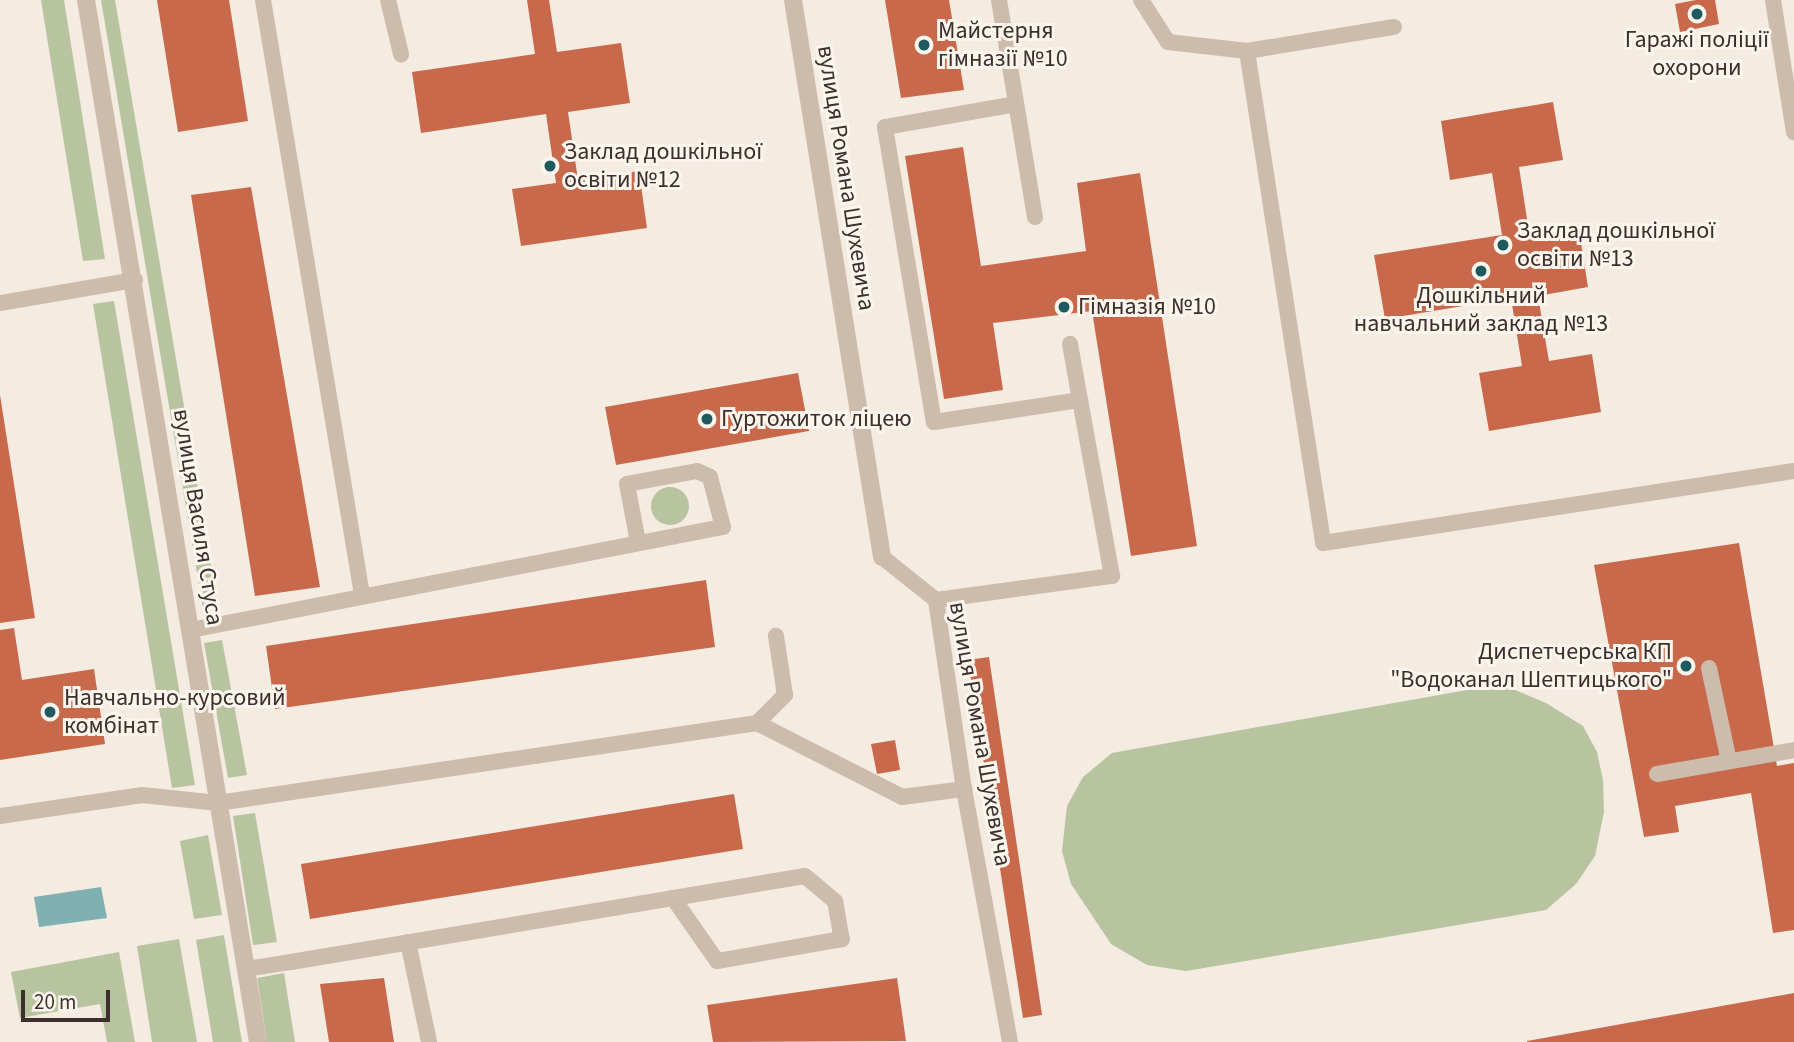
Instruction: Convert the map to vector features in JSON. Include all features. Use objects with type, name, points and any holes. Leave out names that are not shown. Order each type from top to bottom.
[{"type":"street","name":"вулиця Василя Стуса","points":[[86,0],[135,279],[258,1042]]},
{"type":"street","name":"вулиця Романа Шухевича","points":[[793,0],[882,557]]},
{"type":"lane","points":[[263,0],[362,596]]},
{"type":"lane","points":[[388,0],[401,54]]},
{"type":"lane","points":[[999,0],[1035,217]]},
{"type":"lane","points":[[1141,0],[1168,41],[1247,51],[1394,27]]},
{"type":"lane","points":[[1773,0],[1794,132]]},
{"type":"lane","points":[[1247,51],[1323,543],[1794,471]]},
{"type":"lane","points":[[1016,104],[885,127],[933,422],[1080,400]]},
{"type":"lane","points":[[0,303],[135,279]]},
{"type":"lane","points":[[936,600],[1112,576],[1069,344]]},
{"type":"lane","points":[[191,630],[723,527],[709,477],[697,471],[627,484],[638,542]]},
{"type":"lane","name":"вулиця Романа Шухевича","points":[[882,557],[936,600],[964,789],[1010,1042]]},
{"type":"lane","points":[[757,723],[785,695],[776,636]]},
{"type":"lane","points":[[1709,668],[1729,761]]},
{"type":"lane","points":[[0,816],[142,795],[219,803],[757,723],[902,797],[964,789]]},
{"type":"lane","points":[[1657,774],[1794,750]]},
{"type":"lane","points":[[246,969],[805,876],[835,901],[842,939],[717,961],[673,898]]},
{"type":"lane","points":[[408,942],[429,1042]]},
{"type":"green space","points":[[41,0],[64,0],[105,259],[83,261]]},
{"type":"green space","points":[[101,0],[115,0],[218,606],[203,609]]},
{"type":"green space","points":[[114,301],[195,785],[172,788],[93,304]]},
{"type":"green space","points":[[670,487],[684,492],[689,506],[684,520],[670,525],[656,520],[651,506],[656,492]]},
{"type":"green space","points":[[222,640],[247,775],[228,778],[204,643]]},
{"type":"green space","points":[[1501,684],[1546,703],[1583,726],[1597,752],[1603,780],[1604,812],[1595,856],[1576,884],[1546,910],[1186,971],[1147,965],[1111,944],[1071,884],[1062,851],[1067,806],[1083,777],[1112,753]]},
{"type":"green space","points":[[255,813],[277,942],[253,945],[233,816]]},
{"type":"green space","points":[[208,835],[222,915],[194,919],[180,841]]},
{"type":"green space","points":[[224,935],[242,1042],[213,1042],[196,940]]},
{"type":"green space","points":[[179,939],[197,1042],[152,1042],[137,946]]},
{"type":"green space","points":[[119,952],[135,1042],[107,1042],[100,1004],[20,1018],[11,972]]},
{"type":"green space","points":[[284,973],[295,1042],[267,1042],[257,978]]},
{"type":"water","points":[[101,887],[107,918],[39,927],[34,897]]},
{"type":"building","points":[[157,0],[229,0],[248,121],[178,132]]},
{"type":"building","name":"Заклад дошкільної освіти №12","points":[[527,0],[549,0],[557,52],[621,43],[630,103],[568,112],[578,180],[639,171],[647,228],[521,246],[512,189],[556,183],[546,114],[421,133],[412,72],[535,54]]},
{"type":"building","name":"Майстерня гімназії №10","points":[[885,0],[949,0],[964,90],[901,98]]},
{"type":"building","name":"Гаражі поліції охорони","points":[[1715,0],[1719,24],[1680,32],[1675,4]]},
{"type":"building","name":"Дошкільний навчальний заклад №13","points":[[1553,102],[1563,160],[1519,167],[1529,232],[1578,224],[1588,287],[1538,296],[1549,361],[1592,354],[1601,412],[1489,431],[1479,373],[1522,366],[1511,298],[1385,319],[1374,255],[1502,235],[1492,173],[1450,180],[1441,121]]},
{"type":"building","points":[[963,147],[981,266],[1086,251],[1077,183],[1140,173],[1197,546],[1131,556],[1092,311],[993,323],[1003,390],[944,399],[905,156]]},
{"type":"building","points":[[251,187],[320,587],[255,596],[191,195]]},
{"type":"building","name":"Гуртожиток ліцею","points":[[798,373],[809,431],[616,465],[605,407]]},
{"type":"building","points":[[0,395],[35,618],[0,623]]},
{"type":"building","name":"Диспетчерська КП \"Водоканал Шептицького\"","points":[[1739,543],[1777,766],[1794,763],[1794,930],[1773,933],[1751,793],[1675,806],[1679,832],[1644,837],[1594,565]]},
{"type":"building","points":[[706,580],[715,647],[275,709],[266,646]]},
{"type":"building","name":"Навчально-курсовий комбінат","points":[[14,628],[22,680],[94,669],[105,744],[0,760],[0,630]]},
{"type":"building","points":[[989,657],[1042,1015],[1023,1018],[968,660]]},
{"type":"building","points":[[895,740],[900,770],[877,774],[871,744]]},
{"type":"building","points":[[734,794],[743,849],[310,919],[301,864]]},
{"type":"building","points":[[384,978],[394,1042],[329,1042],[320,984]]},
{"type":"building","points":[[897,978],[906,1041],[713,1042],[707,1005]]},
{"type":"building","points":[[1794,993],[1794,1042],[1527,1042],[1527,1041]]},
{"type":"place","name":"Гаражі поліції охорони","points":[[1697,14]]},
{"type":"place","name":"Майстерня гімназії №10","points":[[924,45]]},
{"type":"place","name":"Заклад дошкільної освіти №12","points":[[550,166]]},
{"type":"place","name":"Заклад дошкільної освіти №13","points":[[1503,245]]},
{"type":"place","name":"Дошкільний навчальний заклад №13","points":[[1481,271]]},
{"type":"place","name":"Гімназія №10","points":[[1064,307]]},
{"type":"place","name":"Гуртожиток ліцею","points":[[707,419]]},
{"type":"place","name":"Диспетчерська КП \"Водоканал Шептицького\"","points":[[1686,666]]},
{"type":"place","name":"Навчально-курсовий комбінат","points":[[50,712]]}]
